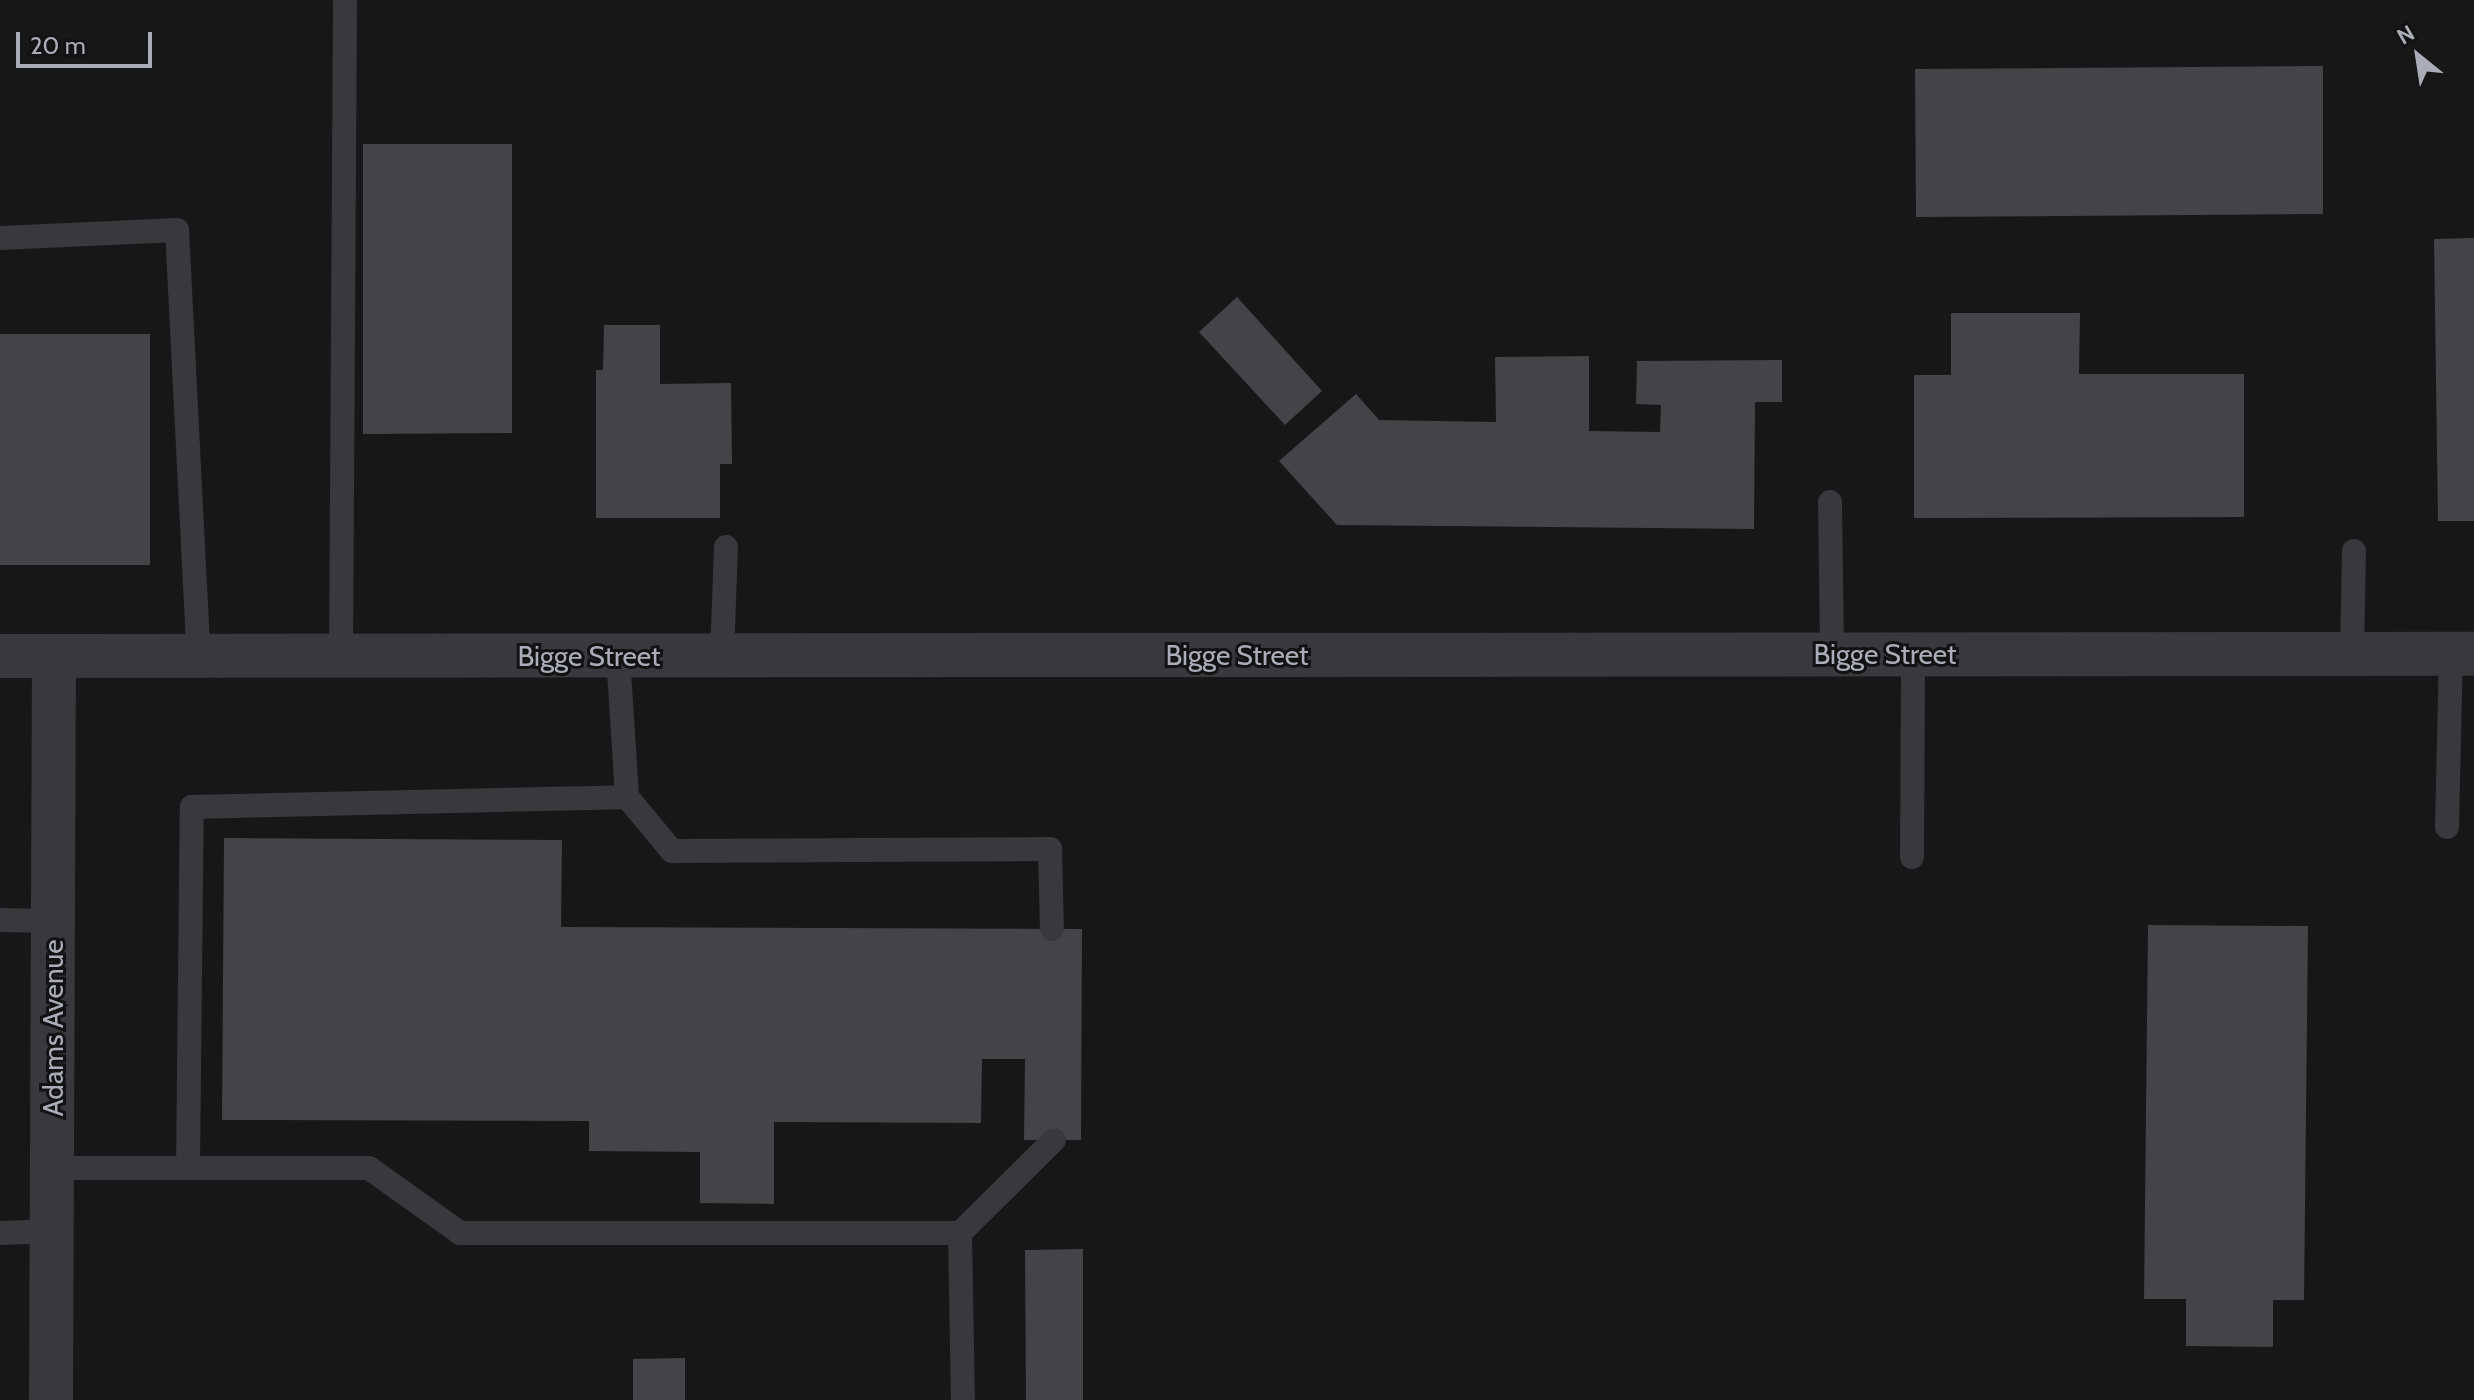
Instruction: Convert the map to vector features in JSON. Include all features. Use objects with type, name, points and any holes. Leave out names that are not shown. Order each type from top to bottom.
[{"type":"street","name":"Bigge Street","points":[[0,656],[2463,654]]},
{"type":"street","name":"Adams Avenue","points":[[51,1400],[54,656]]},
{"type":"lane","points":[[341,656],[345,0]]},
{"type":"lane","points":[[0,238],[177,230],[199,657]]},
{"type":"lane","points":[[1830,502],[1832,654]]},
{"type":"lane","points":[[722,656],[726,547]]},
{"type":"lane","points":[[2352,654],[2354,551]]},
{"type":"lane","points":[[1912,857],[1913,654]]},
{"type":"lane","points":[[2447,827],[2463,654]]},
{"type":"lane","points":[[618,656],[627,797],[672,851],[1050,849],[1052,929]]},
{"type":"lane","points":[[188,1168],[192,807],[627,797]]},
{"type":"lane","points":[[0,920],[53,921]]},
{"type":"lane","points":[[52,1168],[369,1168],[460,1233],[960,1233],[1054,1140]]},
{"type":"lane","points":[[0,1233],[52,1231]]},
{"type":"lane","points":[[960,1233],[963,1400]]},
{"type":"building","points":[[2323,66],[2323,214],[1916,217],[1915,69]]},
{"type":"building","points":[[363,144],[512,144],[512,433],[363,434]]},
{"type":"building","points":[[2474,238],[2474,521],[2438,521],[2434,239]]},
{"type":"building","points":[[1237,297],[1322,391],[1285,425],[1199,332]]},
{"type":"building","points":[[1951,313],[2080,313],[2079,374],[2244,374],[2244,517],[1914,518],[1914,375],[1951,375]]},
{"type":"building","points":[[604,325],[660,325],[660,384],[731,383],[732,464],[720,464],[720,518],[596,518],[596,370],[603,370]]},
{"type":"building","points":[[0,334],[150,334],[150,565],[0,565]]},
{"type":"building","points":[[1589,356],[1589,431],[1660,432],[1661,405],[1636,404],[1637,361],[1782,360],[1782,402],[1755,402],[1754,529],[1337,525],[1279,461],[1356,394],[1379,420],[1496,422],[1495,357]]},
{"type":"building","points":[[224,838],[562,840],[561,927],[1082,929],[1081,1140],[1024,1140],[1025,1059],[982,1059],[981,1123],[774,1122],[774,1204],[700,1203],[700,1152],[589,1151],[589,1121],[222,1120]]},
{"type":"building","points":[[2148,925],[2308,926],[2304,1300],[2273,1300],[2273,1347],[2186,1346],[2186,1299],[2144,1299]]},
{"type":"building","points":[[1083,1249],[1083,1400],[1026,1400],[1025,1250]]},
{"type":"building","points":[[685,1358],[685,1400],[633,1400],[633,1359]]}]
